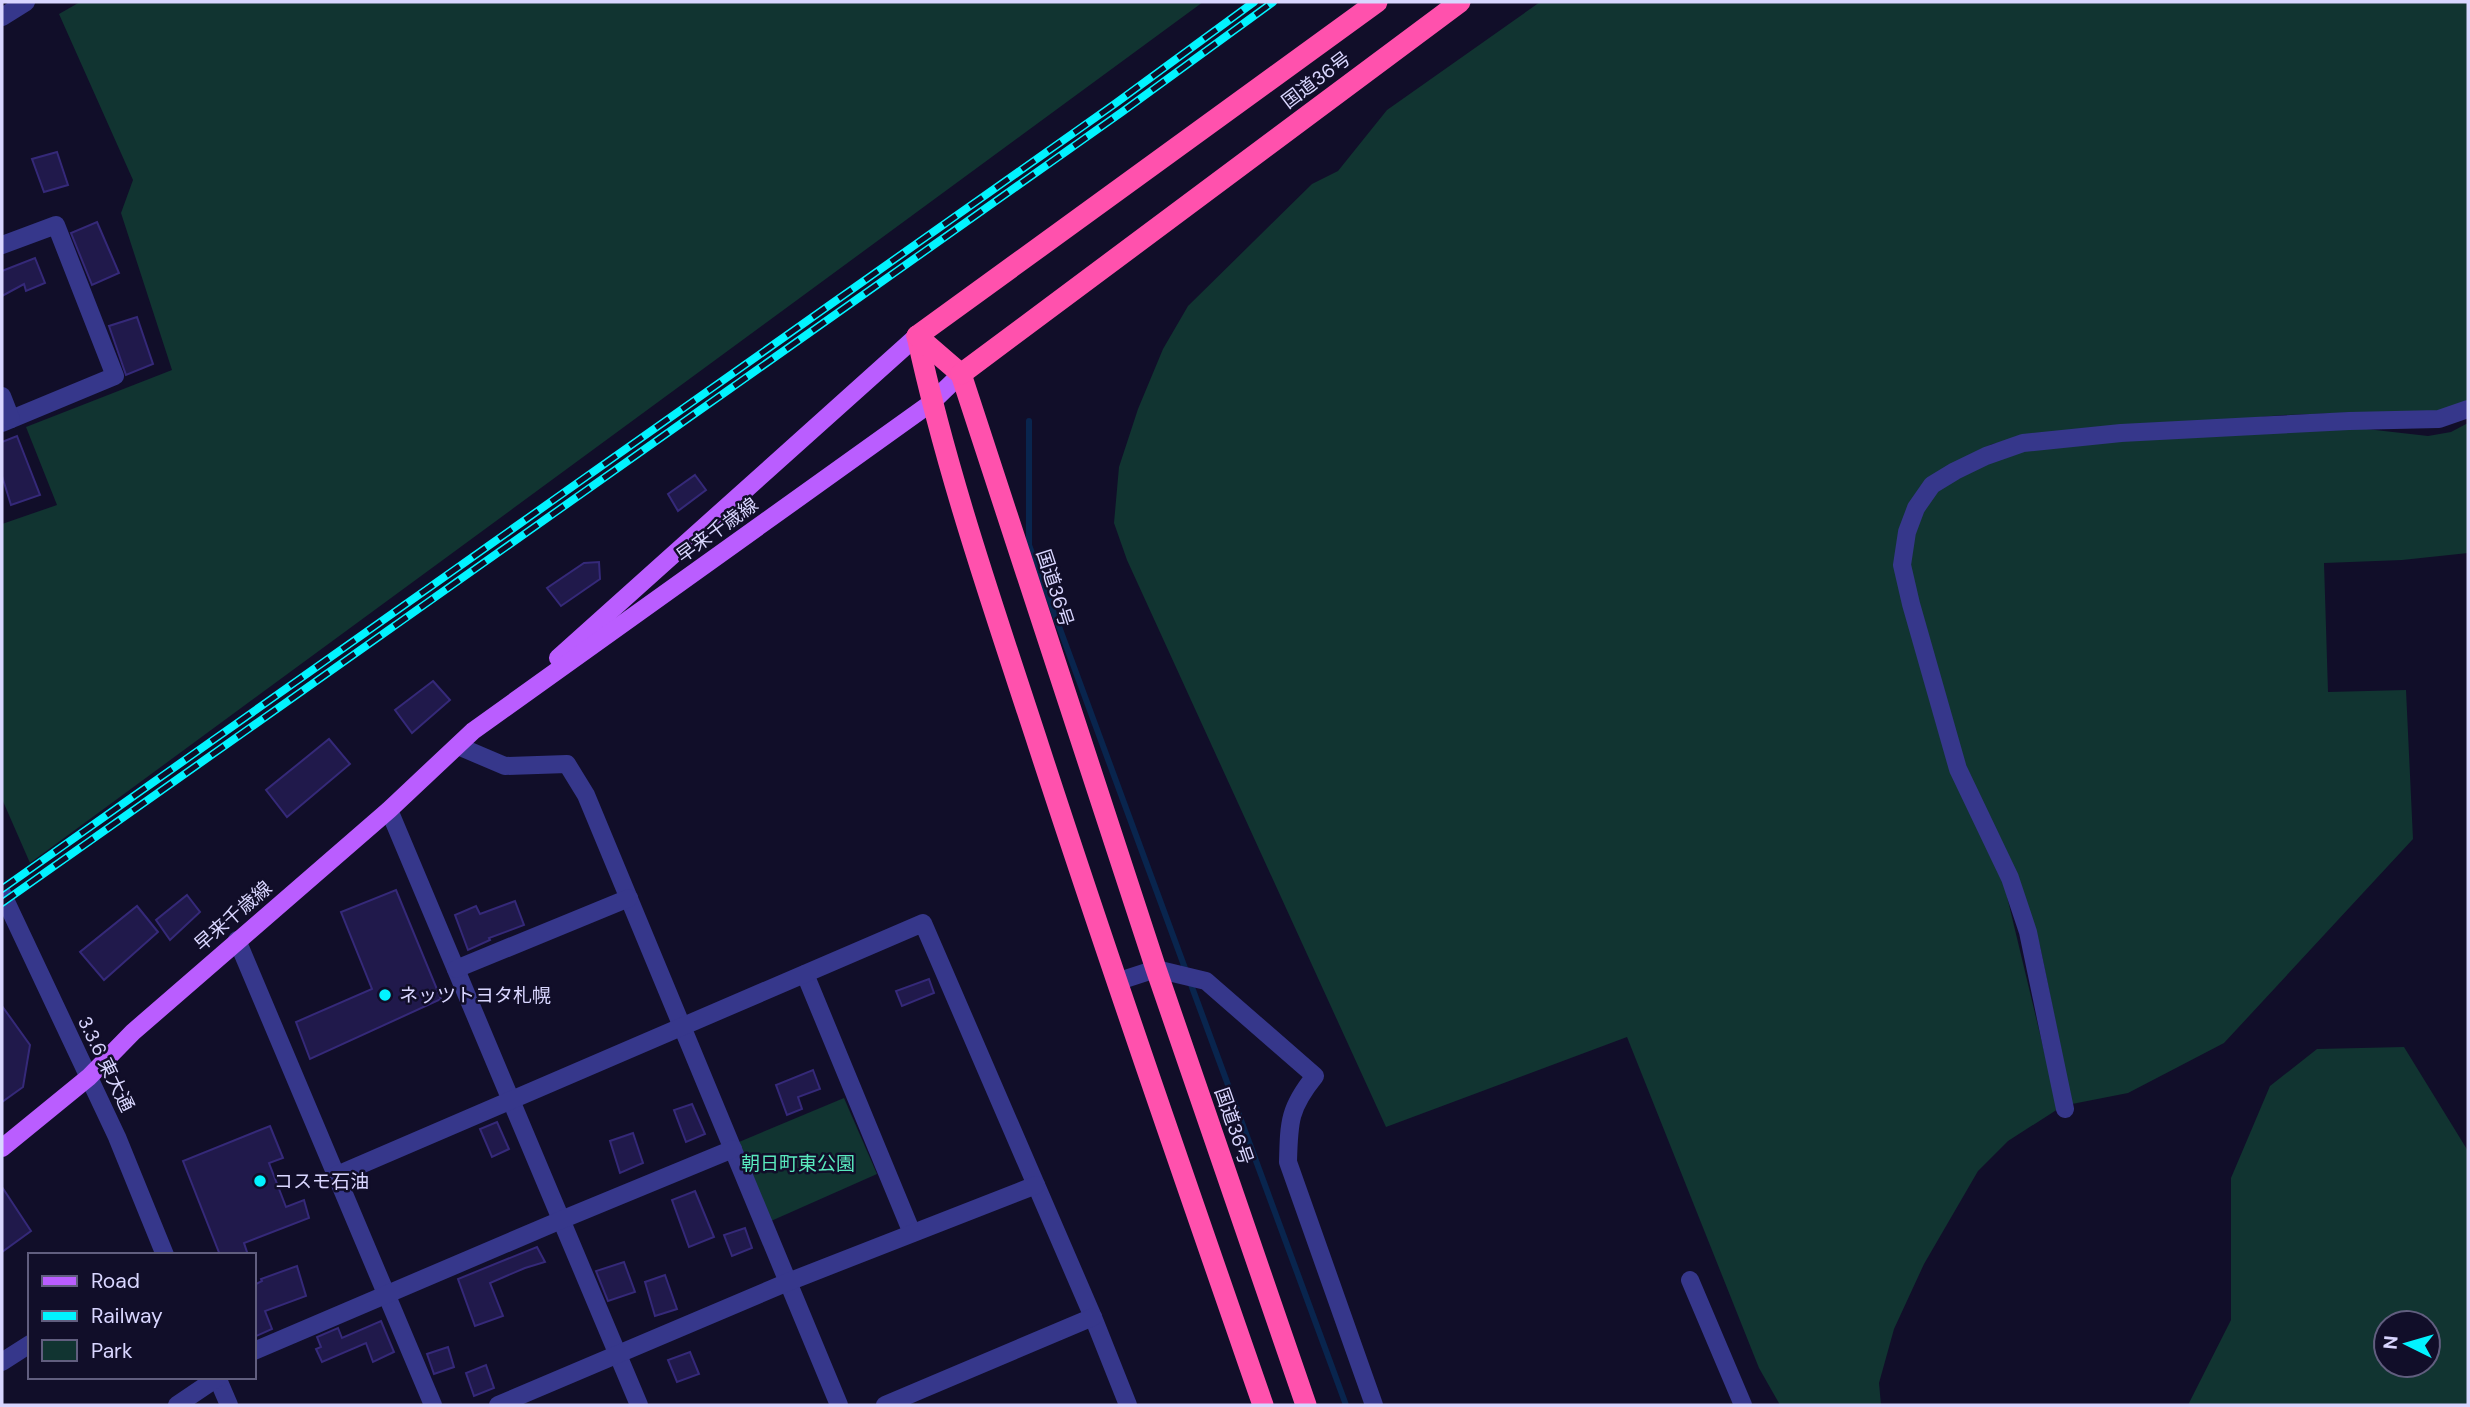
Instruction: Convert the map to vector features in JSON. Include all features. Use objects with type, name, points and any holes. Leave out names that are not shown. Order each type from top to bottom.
[{"type":"highway","name":"国道36号","points":[[917,336],[1377,2]]},
{"type":"highway","name":"国道36号","points":[[1306,1405],[1156,969],[961,374],[1460,2]]},
{"type":"highway","points":[[917,336],[961,374]]},
{"type":"highway","points":[[917,336],[931,403],[1002,632],[1116,982],[1263,1405]]},
{"type":"main road","name":"早来千歳線","points":[[2,1148],[89,1077],[133,1032],[389,810],[917,336]]},
{"type":"main road","name":"早来千歳線","points":[[492,716],[931,403],[961,374]]},
{"type":"street","points":[[2,17],[26,2]]},
{"type":"street","points":[[2,245],[56,225],[115,376],[6,421],[2,396]]},
{"type":"street","points":[[2066,1109],[2028,932],[2010,878],[1958,769],[1911,604],[1902,565],[1907,532],[1916,508],[1932,485],[1955,471],[2023,443],[2121,433],[2439,419],[2468,409]]},
{"type":"street","points":[[458,746],[505,766],[568,764],[586,795],[839,1405]]},
{"type":"street","points":[[389,810],[639,1405]]},
{"type":"street","name":"3.3.6 東大通","points":[[2,894],[117,1137],[164,1253]]},
{"type":"street","points":[[456,969],[629,898]]},
{"type":"street","points":[[337,1175],[923,923],[1093,1317],[1128,1405]]},
{"type":"street","points":[[237,940],[433,1405]]},
{"type":"street","points":[[1116,982],[1156,969],[1206,981],[1315,1076],[1298,1097],[1289,1128],[1288,1162],[1374,1405]]},
{"type":"street","points":[[805,974],[912,1233]]},
{"type":"street","points":[[256,1350],[733,1149]]},
{"type":"street","points":[[498,1405],[788,1282],[1036,1185]]},
{"type":"street","points":[[1690,1280],[1744,1405]]},
{"type":"street","points":[[885,1405],[1093,1317]]},
{"type":"street","points":[[2,1362],[28,1345]]},
{"type":"street","points":[[177,1405],[214,1379]]},
{"type":"street","points":[[218,1379],[229,1405]]},
{"type":"green space","points":[[80,2],[1203,2],[30,863],[2,799],[2,524],[57,505],[26,427],[172,370],[121,213],[133,180],[59,14]]},
{"type":"green space","points":[[1540,2],[2468,2],[2468,402],[2454,408],[2420,414],[2366,412],[2283,415],[2041,437],[1992,444],[1925,484],[1897,577],[2004,884],[2058,1109],[2008,1141],[1978,1171],[1924,1264],[1894,1329],[1879,1383],[1881,1405],[1780,1405],[1759,1368],[1627,1037],[1386,1127],[1127,560],[1114,523],[1119,467],[1138,409],[1163,349],[1188,306],[1312,184],[1338,171],[1387,110]]},
{"type":"green space","points":[[2468,423],[2468,553],[2402,560],[2324,563],[2328,692],[2406,690],[2413,839],[2224,1043],[2128,1093],[2072,1104],[2040,946],[2007,853],[1964,768],[1908,574],[1913,525],[1930,492],[2020,448],[2340,426],[2428,436],[2451,432]]},
{"type":"green space","points":[[2404,1047],[2468,1151],[2468,1405],[2188,1405],[2231,1320],[2231,1178],[2270,1086],[2317,1049]]},
{"type":"green space","name":"朝日町東公園","points":[[844,1098],[877,1174],[771,1221],[739,1142]]},
{"type":"building","points":[[57,152],[68,185],[44,192],[32,159]]},
{"type":"building","points":[[97,222],[119,273],[92,285],[71,233]]},
{"type":"building","points":[[35,258],[45,283],[26,291],[24,284],[2,296],[2,271]]},
{"type":"building","points":[[137,317],[153,364],[126,375],[109,326]]},
{"type":"building","points":[[17,436],[40,495],[11,505],[2,476],[2,442]]},
{"type":"building","points":[[695,475],[706,490],[678,511],[668,494]]},
{"type":"building","points":[[599,562],[600,579],[561,606],[547,588],[584,563]]},
{"type":"building","points":[[433,681],[450,700],[412,733],[395,710]]},
{"type":"building","points":[[329,739],[350,764],[287,817],[266,790]]},
{"type":"building","points":[[396,890],[441,999],[310,1059],[296,1022],[372,989],[341,912]]},
{"type":"building","points":[[187,895],[200,912],[170,940],[156,920]]},
{"type":"building","points":[[515,901],[524,925],[489,938],[490,940],[468,950],[455,915],[476,906],[480,914]]},
{"type":"building","points":[[137,906],[158,932],[104,980],[80,952]]},
{"type":"building","points":[[929,979],[934,993],[902,1006],[896,991]]},
{"type":"building","points":[[2,1006],[30,1045],[23,1087],[2,1102]]},
{"type":"building","points":[[813,1070],[820,1089],[798,1097],[802,1109],[787,1115],[776,1085]]},
{"type":"building","points":[[692,1104],[705,1134],[686,1142],[674,1110]]},
{"type":"building","points":[[497,1122],[509,1149],[492,1157],[480,1129]]},
{"type":"building","points":[[270,1126],[283,1158],[269,1163],[286,1207],[304,1200],[309,1218],[244,1243],[247,1253],[219,1253],[183,1161]]},
{"type":"building","points":[[633,1133],[643,1163],[620,1173],[610,1141]]},
{"type":"building","points":[[2,1187],[31,1231],[2,1252]]},
{"type":"building","points":[[695,1191],[714,1237],[689,1247],[672,1200]]},
{"type":"building","points":[[745,1228],[752,1248],[732,1256],[724,1235]]},
{"type":"building","points":[[537,1247],[545,1262],[490,1283],[503,1316],[475,1326],[458,1279]]},
{"type":"building","points":[[624,1262],[635,1292],[608,1301],[596,1271]]},
{"type":"building","points":[[297,1266],[306,1296],[265,1311],[272,1329],[256,1336],[256,1284],[262,1281],[261,1279]]},
{"type":"building","points":[[665,1275],[677,1309],[655,1316],[645,1282]]},
{"type":"building","points":[[381,1321],[394,1352],[373,1362],[366,1343],[322,1362],[316,1349],[321,1347],[317,1337],[338,1328],[342,1338]]},
{"type":"building","points":[[448,1347],[454,1367],[434,1374],[427,1354]]},
{"type":"building","points":[[690,1352],[699,1374],[677,1382],[668,1360]]},
{"type":"building","points":[[486,1365],[494,1388],[474,1396],[466,1373]]},
{"type":"waterway","points":[[1029,421],[1029,545],[1346,1405]]},
{"type":"railway","points":[[2,889],[1116,103],[1254,2]]},
{"type":"railway","points":[[2,903],[1122,112],[1273,2]]},
{"type":"place","name":"ネッツトヨタ札幌","points":[[385,995]]},
{"type":"place","name":"コスモ石油","points":[[260,1181]]}]
